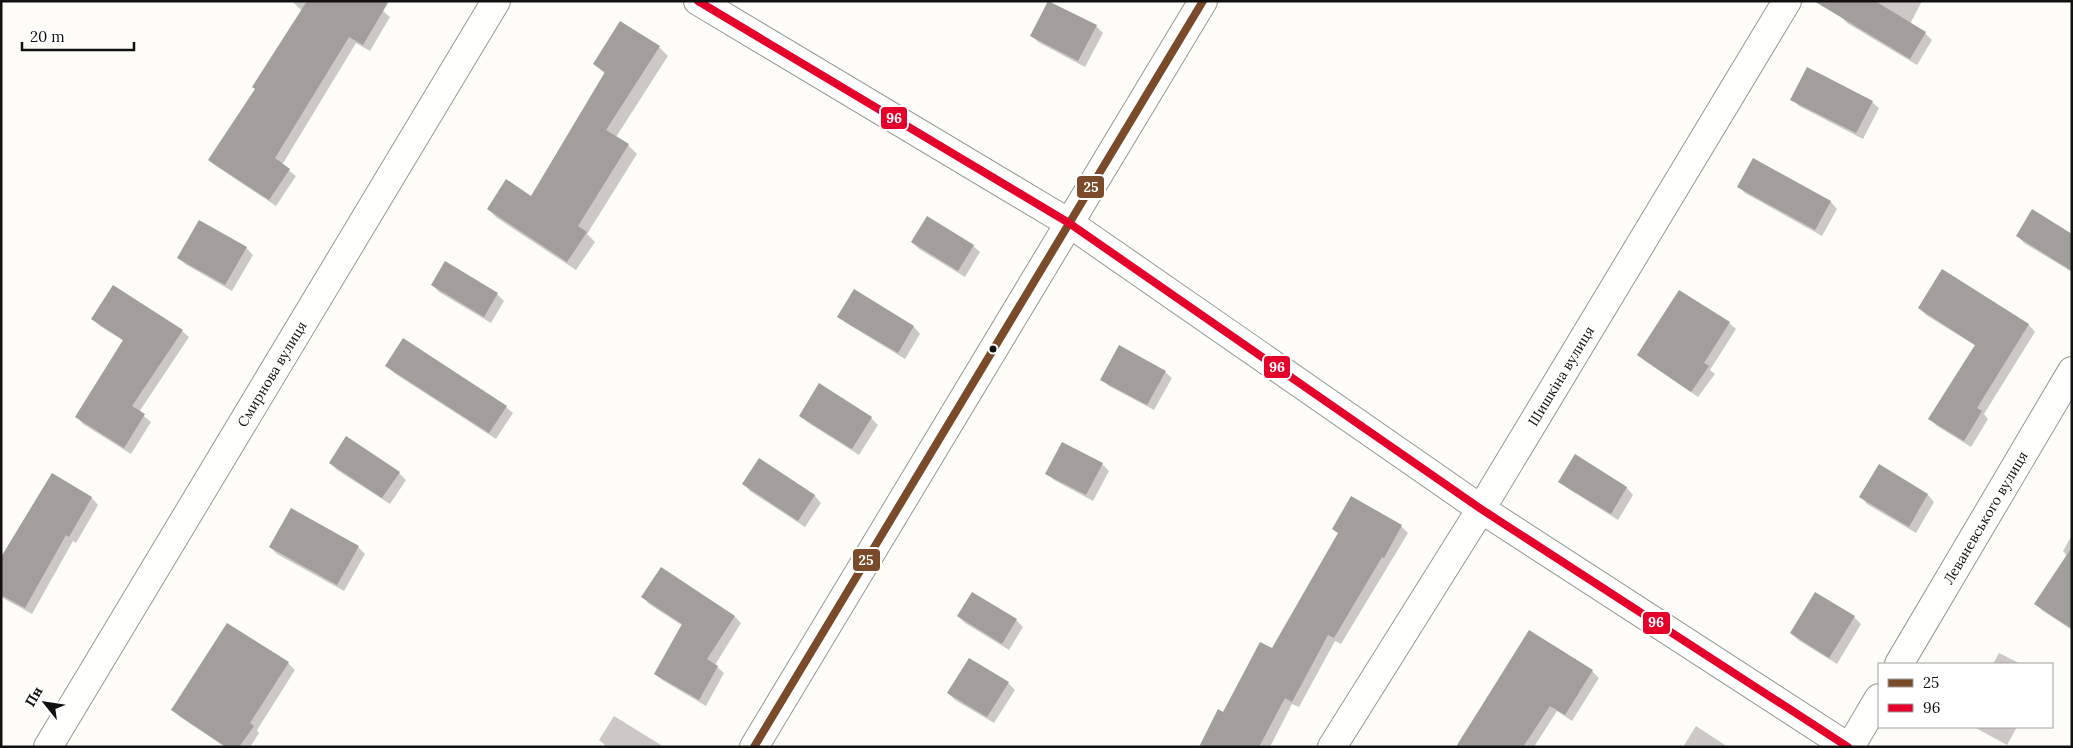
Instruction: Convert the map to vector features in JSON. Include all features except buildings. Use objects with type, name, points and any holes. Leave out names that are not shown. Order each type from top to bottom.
[{"type":"street","name":"Смирнова вулиця","points":[[48,747],[496,1]]},
{"type":"street","points":[[698,1],[1069,223],[1481,509],[1849,747],[1878,700]]},
{"type":"street","points":[[754,747],[1203,1]]},
{"type":"street","name":"Шишкіна вулиця","points":[[1332,747],[1481,509],[1787,1]]},
{"type":"street","name":"Леваневського вулиця","points":[[1900,663],[2072,370]]},
{"type":"transit line","name":"96","points":[[698,1],[1069,223],[1481,509],[1848,747]]},
{"type":"transit line","name":"25","points":[[754,747],[1203,1]]}]
